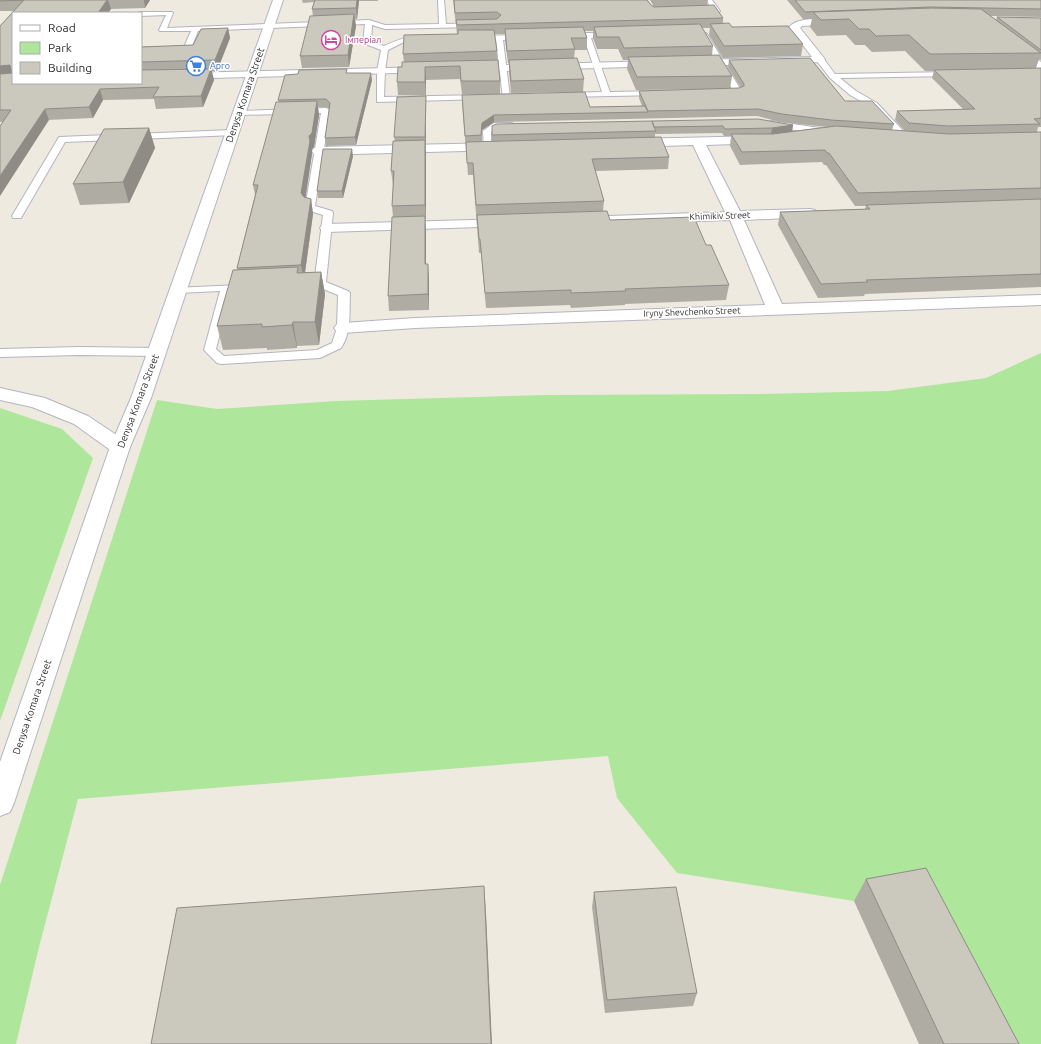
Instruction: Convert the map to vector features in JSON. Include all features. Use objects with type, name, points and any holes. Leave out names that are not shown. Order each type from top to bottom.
[{"type":"street","name":"Denysa Komara Street","points":[[0,802],[120,447],[141,398],[278,0]]},
{"type":"street","points":[[820,60],[792,29],[794,26],[800,23],[848,22]]},
{"type":"street","points":[[1006,41],[1038,71]]},
{"type":"street","points":[[682,63],[820,60]]},
{"type":"street","points":[[457,69],[666,64]]},
{"type":"street","points":[[142,77],[442,69]]},
{"type":"street","points":[[785,139],[836,132]]},
{"type":"street","points":[[887,135],[911,139]]},
{"type":"street","points":[[619,143],[770,140]]},
{"type":"street","points":[[697,141],[734,216],[746,236],[775,309]]},
{"type":"street","points":[[319,151],[510,146]]},
{"type":"street","name":"Khimikiv Street","points":[[567,221],[821,213]]},
{"type":"street","points":[[327,228],[519,222]]},
{"type":"street","name":"Iryny Shevchenko Street","points":[[342,328],[415,323],[1041,300]]},
{"type":"street","points":[[0,394],[38,402],[81,420],[120,447]]},
{"type":"lane","points":[[441,0],[443,26]]},
{"type":"lane","points":[[696,12],[717,11],[709,0]]},
{"type":"lane","points":[[142,14],[170,13],[162,30],[369,22],[385,27],[482,25]]},
{"type":"lane","points":[[369,22],[367,44],[385,49],[403,40],[427,40]]},
{"type":"lane","points":[[142,50],[187,49],[195,29]]},
{"type":"lane","points":[[702,33],[738,92],[730,92]]},
{"type":"lane","points":[[587,35],[607,94]]},
{"type":"lane","points":[[558,36],[618,35]]},
{"type":"lane","points":[[467,38],[528,37]]},
{"type":"lane","points":[[385,49],[381,71],[380,100],[502,97],[503,68],[499,38]]},
{"type":"lane","points":[[820,60],[833,76],[853,93],[874,105],[911,139]]},
{"type":"lane","points":[[833,76],[961,74]]},
{"type":"lane","points":[[561,95],[669,93]]},
{"type":"lane","points":[[226,288],[210,350],[221,360],[320,354],[337,345],[342,328],[344,292],[316,284],[327,228],[328,213],[310,208],[326,110],[239,113]]},
{"type":"lane","points":[[765,122],[780,126],[836,132]]},
{"type":"lane","points":[[487,147],[486,131],[494,126],[518,126]]},
{"type":"lane","points":[[17,216],[62,139],[232,133]]},
{"type":"lane","points":[[178,290],[249,287]]},
{"type":"lane","points":[[0,353],[78,351],[157,352]]},
{"type":"green space","points":[[1041,353],[1041,1044],[991,1044],[854,901],[677,873],[617,798],[608,756],[78,799],[39,947],[16,1044],[0,1044],[0,885],[157,400],[217,409],[336,401],[545,395],[759,394],[888,391],[986,378]]},
{"type":"green space","points":[[0,408],[62,429],[93,458],[0,721]]},
{"type":"building","points":[[0,0],[24,0],[0,1]]},
{"type":"building","points":[[24,0],[107,0],[99,12],[13,12]]},
{"type":"building","points":[[315,0],[357,0],[356,8],[312,9]]},
{"type":"building","points":[[454,0],[647,0],[654,7],[714,5],[723,18],[457,25],[456,20],[497,19],[501,15],[497,12],[455,13]]},
{"type":"building","points":[[795,0],[1041,0],[1041,9],[930,7],[805,12]]},
{"type":"building","points":[[932,8],[981,9],[1041,53],[930,54],[909,35],[876,36],[869,29],[859,29],[849,19],[821,20],[813,12]]},
{"type":"building","points":[[12,13],[12,73],[10,65],[0,66],[0,26]]},
{"type":"building","points":[[354,14],[348,55],[300,56],[310,16]]},
{"type":"building","points":[[997,17],[1041,18],[1041,50]]},
{"type":"building","points":[[729,23],[732,27],[788,26],[803,44],[724,46],[710,24]]},
{"type":"building","points":[[700,24],[713,46],[624,48],[619,37],[597,37],[594,27]]},
{"type":"building","points":[[583,27],[587,38],[571,38],[575,49],[507,51],[505,29]]},
{"type":"building","points":[[228,28],[215,60],[142,62],[142,47],[193,45],[201,29]]},
{"type":"building","points":[[458,30],[494,30],[497,51],[403,54],[404,35],[458,34]]},
{"type":"building","points":[[719,55],[732,76],[637,77],[628,57]]},
{"type":"building","points":[[577,58],[584,79],[511,81],[509,60]]},
{"type":"building","points":[[810,58],[845,101],[872,101],[894,124],[831,120],[782,114],[758,109],[648,111],[639,91],[739,88],[744,86],[744,84],[729,60]]},
{"type":"building","points":[[498,60],[500,81],[461,81],[460,66],[425,67],[425,82],[397,82],[398,67],[402,67],[402,62]]},
{"type":"building","points":[[1041,68],[1041,118],[1034,119],[1040,124],[948,126],[909,123],[897,111],[975,109],[934,70]]},
{"type":"building","points":[[211,69],[201,96],[153,97],[159,87],[100,89],[89,107],[45,109],[0,176],[0,126],[11,110],[0,110],[0,74],[12,73],[12,84],[142,84],[142,70]]},
{"type":"building","points":[[347,69],[346,73],[371,73],[355,137],[325,138],[330,103],[326,99],[278,100],[285,75],[298,74],[299,70]]},
{"type":"building","points":[[585,92],[590,107],[645,106],[648,112],[494,115],[482,123],[481,135],[465,136],[462,95]]},
{"type":"building","points":[[426,96],[425,137],[394,137],[397,97]]},
{"type":"building","points":[[317,101],[312,133],[309,136],[310,141],[301,193],[304,197],[311,199],[301,265],[237,268],[258,185],[253,185],[276,102]]},
{"type":"building","points":[[758,119],[793,125],[772,128],[725,129],[723,126],[654,127],[656,131],[492,135],[492,126],[496,124]]},
{"type":"building","points":[[836,126],[949,134],[1041,132],[1041,188],[858,193],[829,153],[825,150],[742,152],[731,134],[773,134]]},
{"type":"building","points":[[149,128],[123,182],[73,184],[104,129]]},
{"type":"building","points":[[661,137],[669,157],[592,159],[604,201],[476,205],[473,163],[467,163],[466,142]]},
{"type":"building","points":[[425,140],[425,205],[392,206],[394,171],[391,171],[393,141]]},
{"type":"building","points":[[323,149],[352,149],[342,191],[317,191]]},
{"type":"building","points":[[1041,199],[1041,274],[866,280],[868,282],[821,284],[780,212],[870,209],[866,205]]},
{"type":"building","points":[[607,211],[610,220],[694,217],[706,245],[711,245],[729,285],[625,289],[626,291],[571,293],[571,290],[485,293],[477,215]]},
{"type":"building","points":[[425,216],[425,264],[428,264],[428,294],[388,296],[392,217]]},
{"type":"building","points":[[298,267],[297,273],[321,272],[315,322],[293,322],[292,325],[262,327],[262,324],[217,326],[233,270]]},
{"type":"building","points":[[926,868],[1019,1044],[944,1044],[866,879]]},
{"type":"building","points":[[484,886],[491,1044],[151,1044],[177,908]]},
{"type":"building","points":[[676,887],[697,993],[607,1000],[594,892]]},
{"type":"place","name":"Імперіал","points":[[331,40]]},
{"type":"place","name":"Арго","points":[[196,66]]}]
